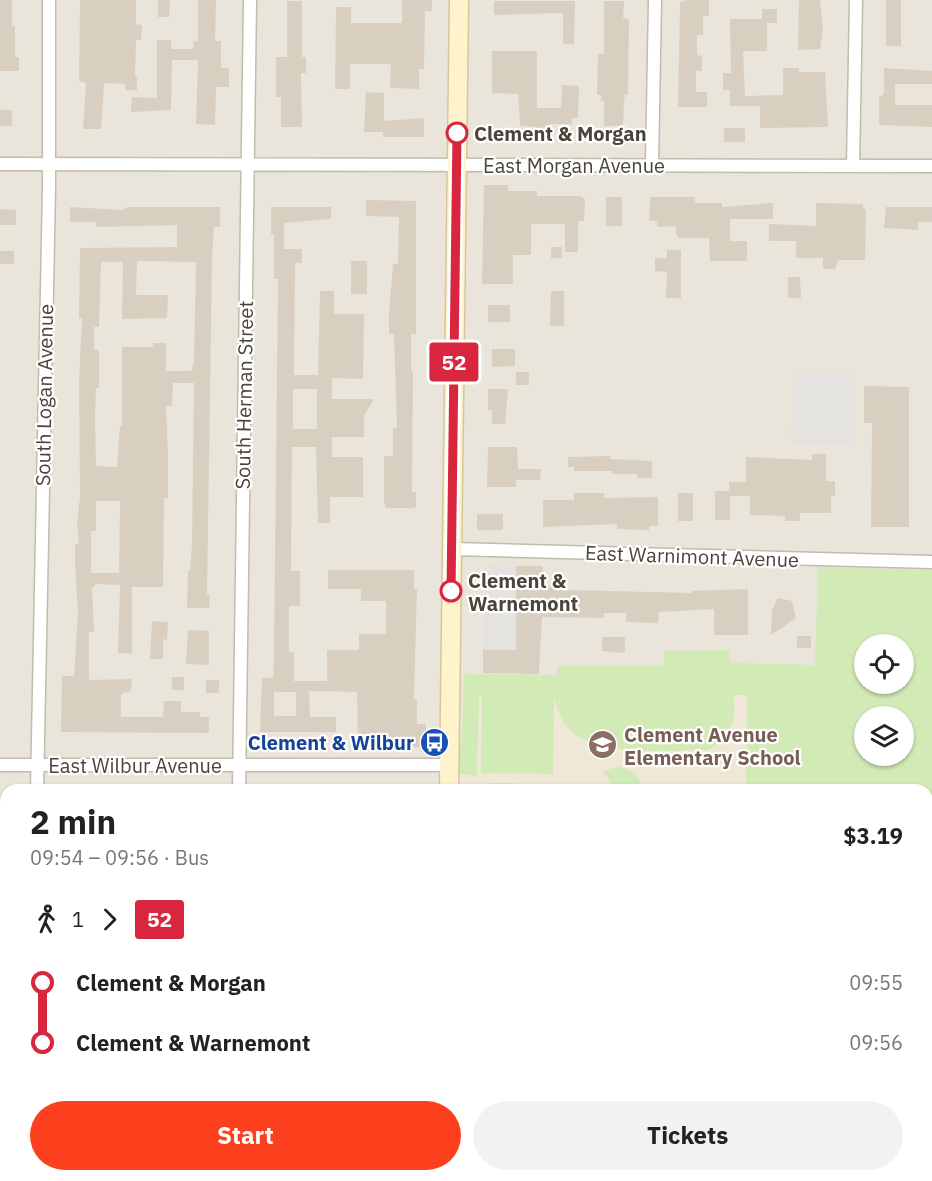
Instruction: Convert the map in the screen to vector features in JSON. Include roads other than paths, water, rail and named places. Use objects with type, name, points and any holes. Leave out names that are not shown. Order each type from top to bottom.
[{"type":"street","name":"South Logan Avenue","points":[[37,784],[49,164],[49,0]]},
{"type":"street","name":"South Herman Street","points":[[239,784],[250,0]]},
{"type":"street","points":[[449,784],[459,0]]},
{"type":"street","points":[[652,165],[655,0]]},
{"type":"street","points":[[853,166],[856,0]]},
{"type":"street","name":"East Morgan Avenue","points":[[0,164],[932,166]]},
{"type":"street","name":"East Warnimont Avenue","points":[[452,549],[932,562]]},
{"type":"street","name":"East Wilbur Avenue","points":[[0,765],[449,765]]},
{"type":"place","name":"Clement & Morgan","points":[[457,133]]},
{"type":"place","name":"Clement & Warnemont","points":[[451,591]]},
{"type":"place","name":"Clement & Wilbur","points":[[435,742]]},
{"type":"place","name":"Clement Avenue Elementary School","points":[[603,745]]}]
